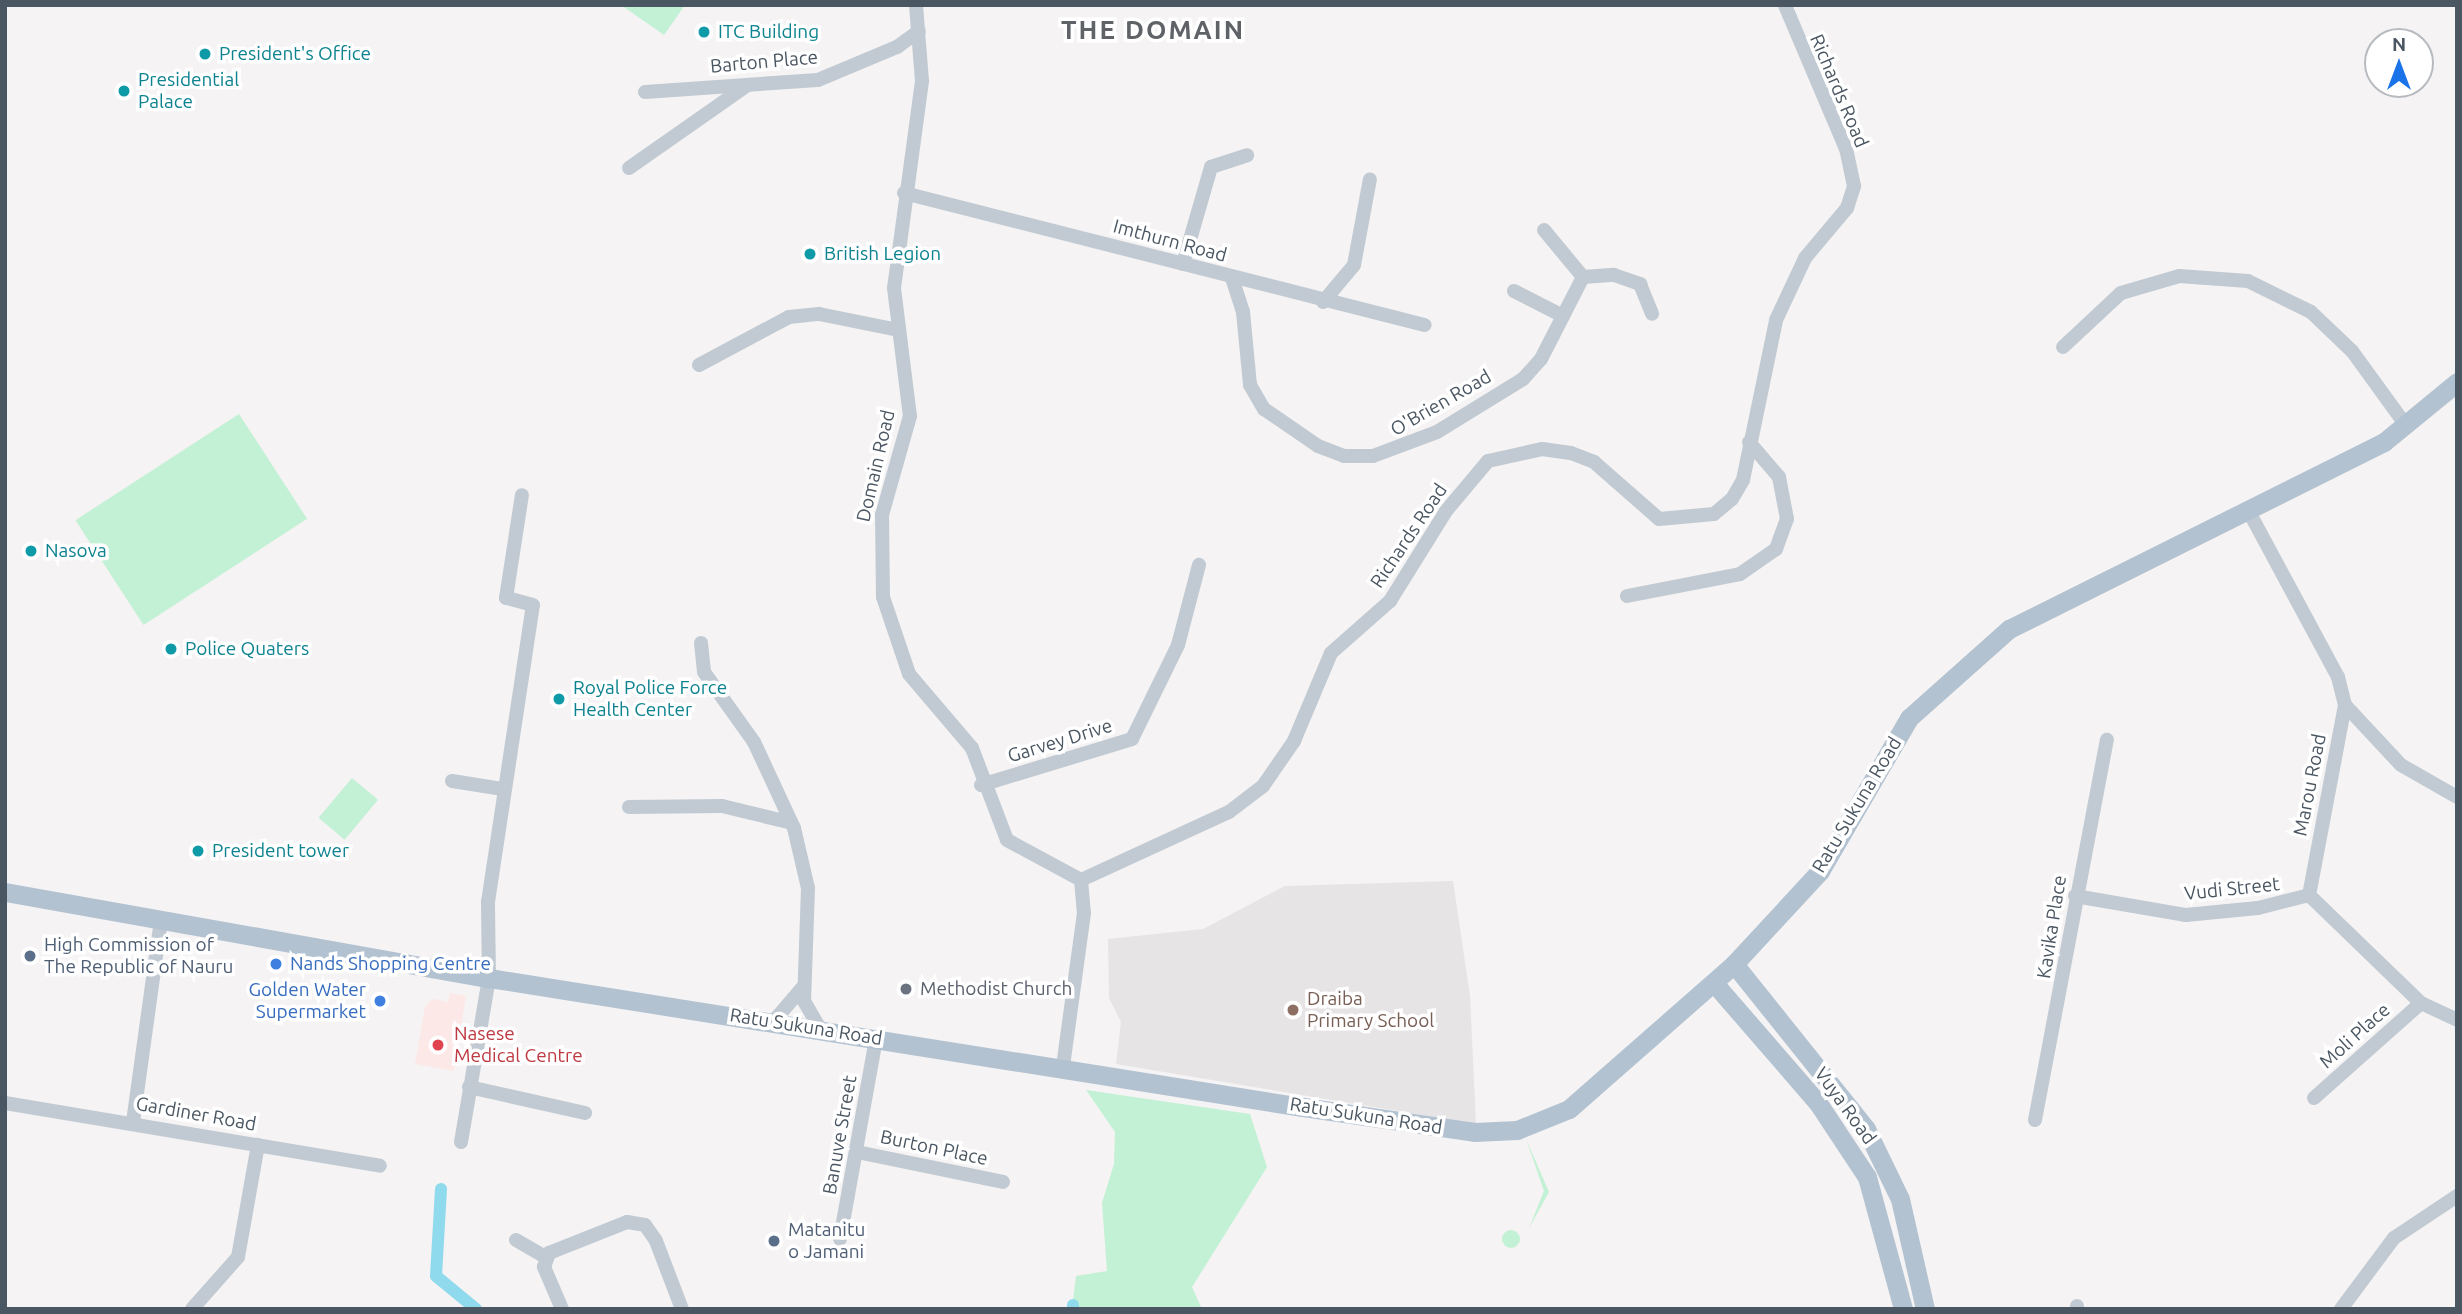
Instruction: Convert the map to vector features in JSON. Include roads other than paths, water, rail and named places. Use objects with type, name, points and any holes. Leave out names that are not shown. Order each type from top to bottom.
[{"type":"main road","name":"Ratu Sukuna Road","points":[[5,892],[489,978],[1498,1132],[1569,1109],[1734,964],[1820,871],[1909,718],[1930,695],[2009,629],[2384,442],[2457,382]]},
{"type":"main road","name":"Vuya Road","points":[[1734,964],[1866,1129],[1900,1199],[1925,1309]]},
{"type":"main road","name":"Vuya Road","points":[[1714,983],[1818,1103],[1867,1177],[1903,1309]]},
{"type":"street","name":"Domain Road","points":[[916,5],[922,80],[904,193],[894,288],[910,416],[882,515],[879,552],[888,626],[909,674],[972,748],[981,785],[1007,840],[1081,880]]},
{"type":"street","name":"Richards Road","points":[[1081,880],[1229,812],[1263,786],[1294,741],[1331,653],[1390,601],[1446,511],[1488,461],[1542,449],[1571,453],[1594,462],[1659,519],[1688,521],[1714,514],[1732,499],[1749,442],[1776,320],[1805,258],[1847,208],[1854,186],[1846,149],[1785,5]]},
{"type":"street","name":"Barton Place","points":[[645,92],[818,80],[897,47],[919,31]]},
{"type":"street","points":[[629,168],[747,85]]},
{"type":"street","points":[[1183,264],[1211,167],[1247,155]]},
{"type":"street","points":[[1323,302],[1354,265],[1370,180]]},
{"type":"street","name":"Imthurn Road","points":[[904,193],[1323,302],[1425,325]]},
{"type":"street","points":[[1544,230],[1583,277],[1614,275],[1640,284],[1652,314]]},
{"type":"street","points":[[2063,347],[2121,293],[2179,276],[2248,281],[2311,312],[2352,351],[2405,424]]},
{"type":"street","name":"O'Brien Road","points":[[1232,278],[1243,312],[1250,385],[1264,409],[1289,430],[1344,456],[1403,450],[1523,379],[1563,316],[1583,277]]},
{"type":"street","points":[[1514,291],[1563,316]]},
{"type":"street","points":[[699,365],[789,317],[819,314],[898,330]]},
{"type":"street","points":[[1627,596],[1740,574],[1776,549],[1787,519],[1779,477],[1749,442]]},
{"type":"street","points":[[461,1142],[489,978],[488,902],[533,605],[506,598],[522,495]]},
{"type":"street","name":"Marou Road","points":[[2248,510],[2338,677],[2345,705],[2309,895]]},
{"type":"street","name":"Garvey Drive","points":[[981,785],[1132,739],[1178,645],[1199,565]]},
{"type":"street","points":[[701,643],[704,673],[754,742],[788,822],[808,888],[803,987],[821,1030]]},
{"type":"street","points":[[2345,705],[2401,765],[2457,797]]},
{"type":"street","name":"Kavika Place","points":[[2035,1120],[2107,740]]},
{"type":"street","points":[[452,782],[503,789]]},
{"type":"street","points":[[629,807],[722,806],[788,822]]},
{"type":"street","points":[[1063,1067],[1084,913],[1081,880]]},
{"type":"street","points":[[2309,895],[2421,1003],[2457,1020]]},
{"type":"street","name":"Vudi Street","points":[[2076,896],[2186,915],[2288,904],[2309,895]]},
{"type":"street","points":[[133,1122],[161,919]]},
{"type":"street","points":[[773,1022],[803,987]]},
{"type":"street","name":"Moli Place","points":[[2315,1098],[2421,1003]]},
{"type":"street","name":"Banuve Street","points":[[841,1239],[876,1038]]},
{"type":"street","points":[[470,1087],[585,1113]]},
{"type":"street","name":"Gardiner Road","points":[[5,1103],[133,1122],[380,1166]]},
{"type":"street","points":[[192,1309],[238,1257],[258,1145]]},
{"type":"street","name":"Burton Place","points":[[857,1152],[1003,1182]]},
{"type":"street","points":[[2341,1309],[2394,1238],[2457,1196]]},
{"type":"street","points":[[562,1309],[544,1267],[547,1258],[627,1222],[645,1225],[682,1309]]},
{"type":"street","points":[[516,1240],[547,1258]]},
{"type":"waterway","points":[[441,1189],[436,1276],[476,1309]]},
{"type":"place","name":"ITC Building","points":[[704,32]]},
{"type":"place","name":"President's Office","points":[[205,54]]},
{"type":"place","name":"Presidential Palace","points":[[124,91]]},
{"type":"place","name":"British Legion","points":[[810,254]]},
{"type":"place","name":"Nasova","points":[[31,551]]},
{"type":"place","name":"Police Quaters","points":[[171,649]]},
{"type":"place","name":"Royal Police Force Health Center","points":[[559,699]]},
{"type":"place","name":"President tower","points":[[198,851]]},
{"type":"place","name":"High Commission of The Republic of Nauru","points":[[30,956]]},
{"type":"place","name":"Nands Shopping Centre","points":[[276,964]]},
{"type":"place","name":"Methodist Church","points":[[906,989]]},
{"type":"place","name":"Golden Water Supermarket","points":[[380,1001]]},
{"type":"place","name":"Draiba Primary School","points":[[1293,1010]]},
{"type":"place","name":"Nasese Medical Centre","points":[[438,1045]]},
{"type":"place","name":"Matanitu o Jamani","points":[[774,1241]]},
{"type":"district","name":"THE DOMAIN","points":[[1153,30]]}]
